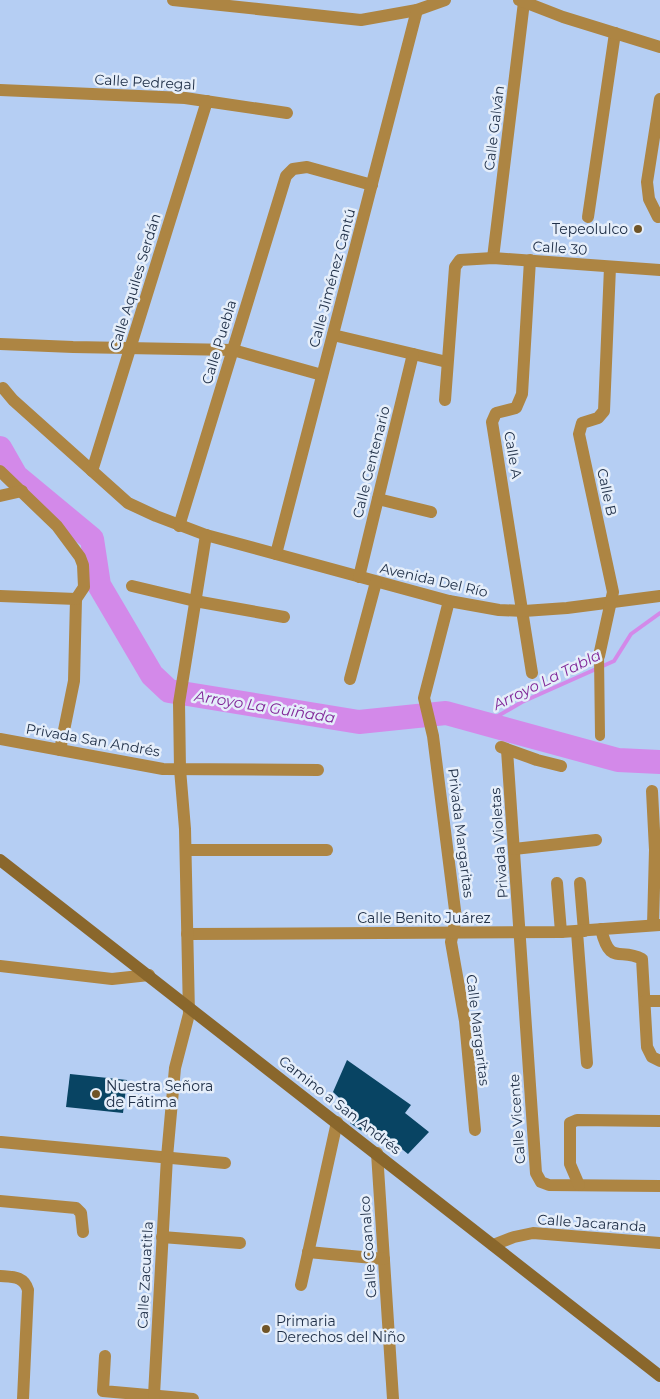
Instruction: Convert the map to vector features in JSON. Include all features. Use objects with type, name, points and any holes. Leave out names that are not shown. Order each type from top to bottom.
[{"type":"main road","name":"Camino a San Andrés","points":[[0,860],[660,1376]]},
{"type":"street","points":[[173,0],[361,20],[416,10],[445,0]]},
{"type":"street","points":[[521,1],[615,34],[660,47]]},
{"type":"street","name":"Calle Galván","points":[[493,258],[521,1]]},
{"type":"street","name":"Calle Jiménez Cantú","points":[[276,554],[416,10]]},
{"type":"street","points":[[588,217],[615,34]]},
{"type":"street","name":"Calle Pedregal","points":[[0,90],[207,101],[287,112]]},
{"type":"street","points":[[658,217],[649,198],[647,182],[660,99]]},
{"type":"street","name":"Calle Aquiles Serdán","points":[[92,471],[207,101]]},
{"type":"street","name":"Calle Puebla","points":[[179,526],[283,181],[293,169],[307,167],[372,185]]},
{"type":"street","name":"Calle 30","points":[[447,362],[455,267],[458,262],[464,259],[530,260],[660,270]]},
{"type":"street","name":"Calle A","points":[[530,260],[522,394],[516,408],[498,411],[492,419],[524,611],[532,673]]},
{"type":"street","name":"Calle B","points":[[600,736],[599,656],[613,592],[579,434],[582,423],[598,418],[604,411],[610,267]]},
{"type":"street","points":[[333,335],[447,362],[446,400]]},
{"type":"street","points":[[0,344],[233,350],[322,375]]},
{"type":"street","name":"Calle Centenario","points":[[358,577],[413,354]]},
{"type":"street","name":"Avenida Del Río","points":[[3,388],[13,400],[128,503],[179,526],[206,535],[449,601],[499,610],[524,611],[612,603],[660,596]]},
{"type":"street","points":[[0,471],[57,526],[80,557],[84,587],[76,600],[75,664],[60,750]]},
{"type":"street","points":[[0,496],[22,491]]},
{"type":"street","points":[[378,499],[431,512]]},
{"type":"street","points":[[167,1157],[175,1068],[188,1022],[189,1006],[186,850],[180,769],[179,703],[206,535]]},
{"type":"street","points":[[350,679],[376,582]]},
{"type":"street","points":[[132,586],[195,601],[284,616]]},
{"type":"street","points":[[0,596],[76,600]]},
{"type":"street","name":"Privada Margaritas","points":[[449,601],[424,698],[433,732],[456,918],[453,934]]},
{"type":"street","name":"Privada San Andrés","points":[[0,739],[163,768],[318,770]]},
{"type":"street","name":"Privada Violetas","points":[[520,932],[504,748],[561,766]]},
{"type":"street","points":[[652,791],[658,850],[657,925]]},
{"type":"street","points":[[514,849],[596,840]]},
{"type":"street","points":[[186,850],[327,850]]},
{"type":"street","points":[[557,883],[561,932]]},
{"type":"street","points":[[580,883],[587,1064]]},
{"type":"street","name":"Calle Benito Juárez","points":[[187,934],[561,932],[657,925]]},
{"type":"street","points":[[601,929],[606,945],[612,952],[618,956],[635,956],[642,959],[647,1047],[656,1059]]},
{"type":"street","name":"Calle Vicente","points":[[520,932],[536,1173],[545,1184],[660,1186]]},
{"type":"street","name":"Calle Margaritas","points":[[453,934],[451,942],[465,1021],[475,1130]]},
{"type":"street","points":[[0,966],[112,979],[149,976]]},
{"type":"street","points":[[645,1001],[660,1001]]},
{"type":"street","points":[[579,1185],[570,1164],[570,1123],[577,1120],[660,1121]]},
{"type":"street","points":[[301,1284],[337,1122]]},
{"type":"street","points":[[1,1142],[225,1163]]},
{"type":"street","name":"Calle Coanalco","points":[[377,1154],[392,1399]]},
{"type":"street","name":"Calle Zacuatitla","points":[[154,1395],[167,1157]]},
{"type":"street","points":[[0,1201],[76,1208],[82,1213],[83,1232]]},
{"type":"street","name":"Calle Jacaranda","points":[[493,1245],[514,1237],[533,1234],[660,1243]]},
{"type":"street","points":[[162,1237],[240,1243]]},
{"type":"street","points":[[308,1252],[384,1259]]},
{"type":"street","points":[[0,1276],[19,1278],[26,1285],[28,1296],[23,1399]]},
{"type":"street","points":[[105,1356],[103,1391],[193,1399]]},
{"type":"building","points":[[347,1060],[411,1105],[405,1113],[429,1132],[408,1154],[387,1137],[366,1134],[350,1123],[357,1115],[333,1092]]},
{"type":"building","name":"Nuestra Señora de Fátima","points":[[70,1074],[127,1080],[123,1113],[66,1107]]},
{"type":"waterway","name":"Arroyo La Guiñada","points":[[0,448],[16,476],[92,539],[99,585],[152,675],[169,691],[359,722],[446,713],[618,760],[660,762]]},
{"type":"waterway","name":"Arroyo La Tabla","points":[[484,724],[522,702],[614,661],[631,634],[660,613]]},
{"type":"place","name":"Tepeolulco","points":[[638,229]]},
{"type":"place","name":"Nuestra Señora de Fátima","points":[[96,1094]]},
{"type":"place","name":"Primaria Derechos del Niño","points":[[266,1329]]}]
